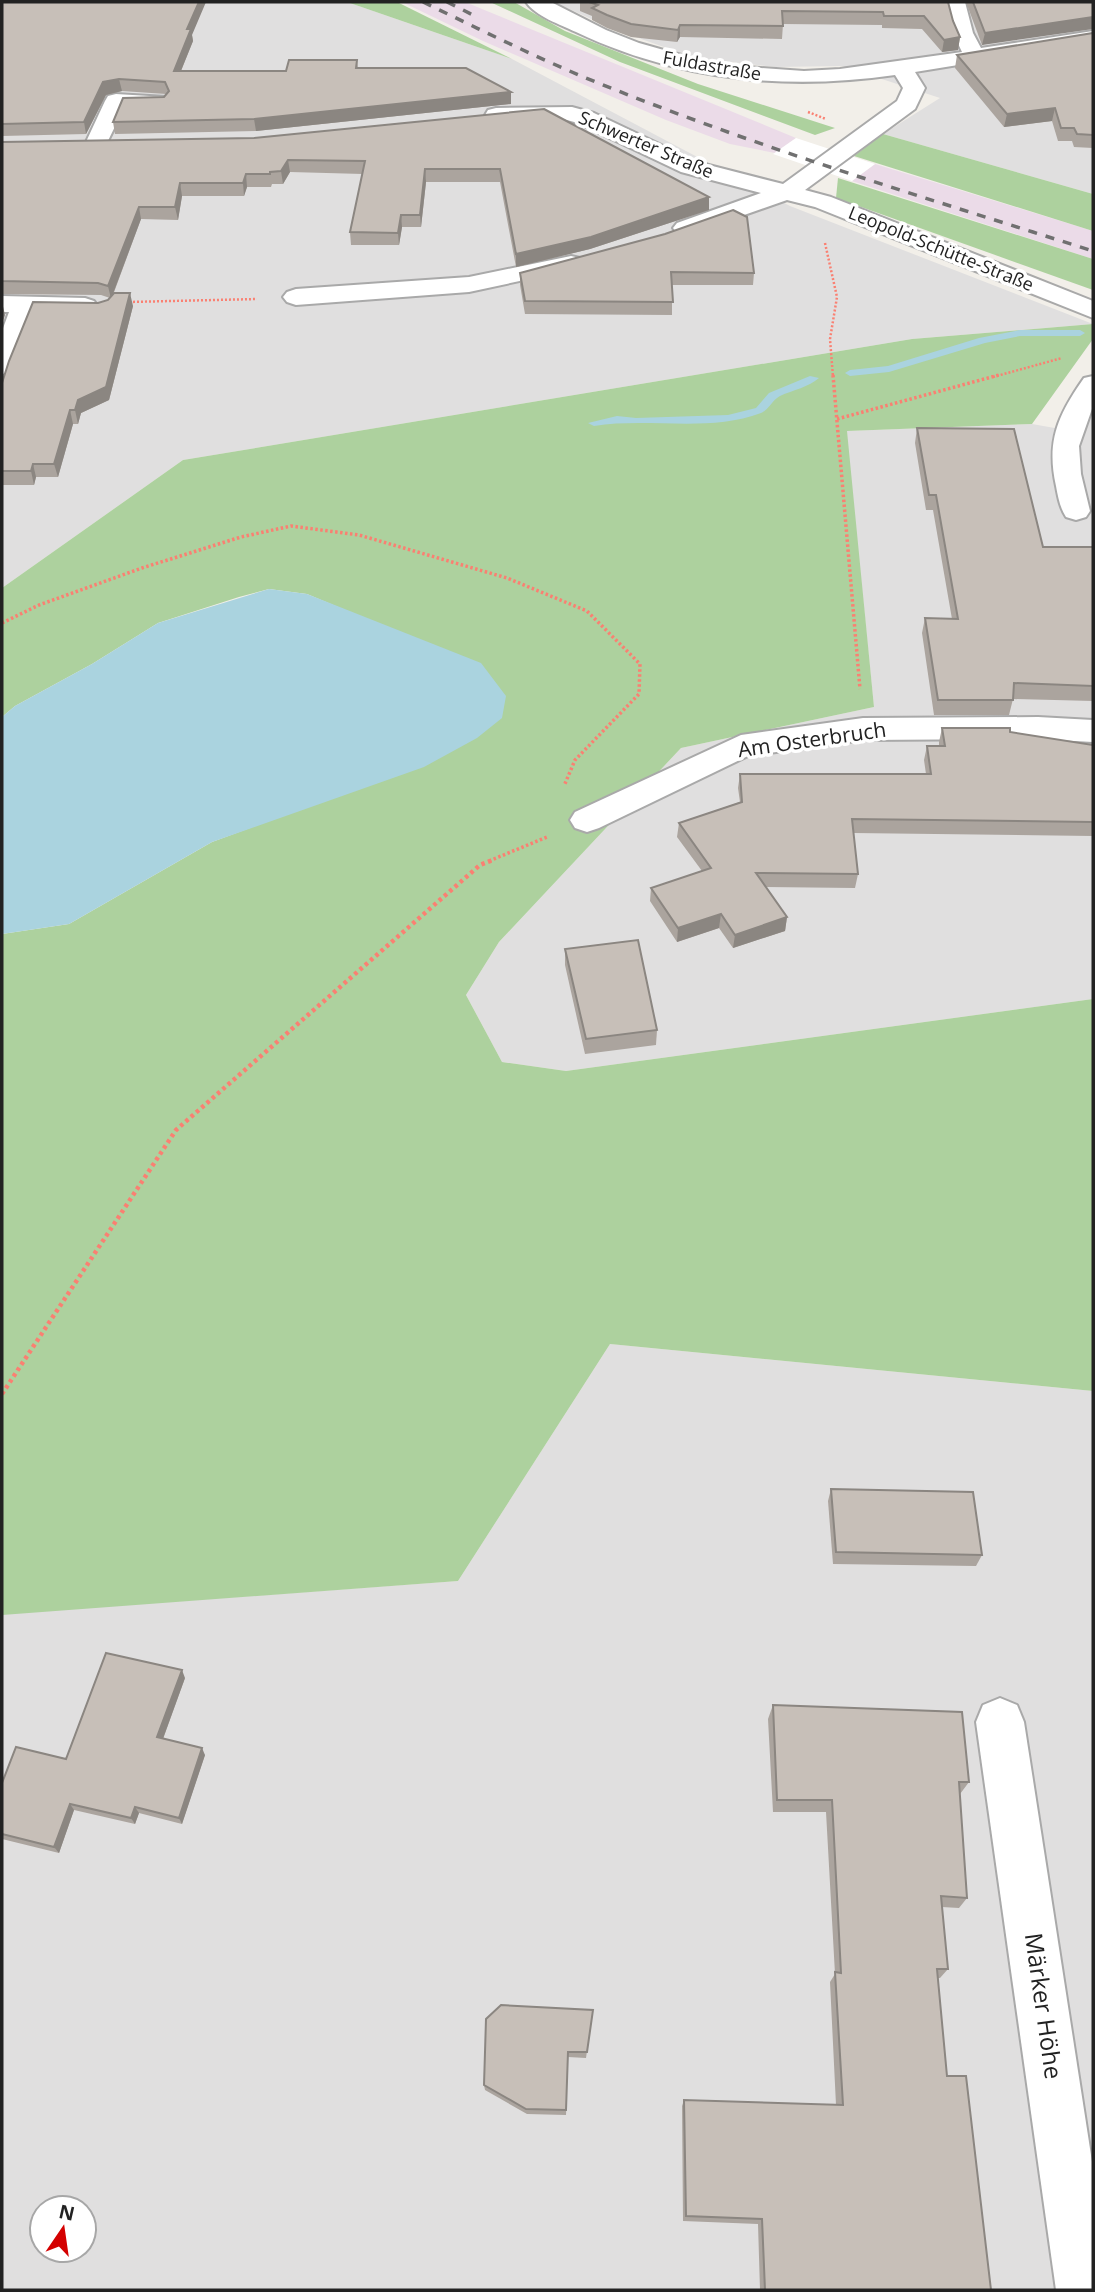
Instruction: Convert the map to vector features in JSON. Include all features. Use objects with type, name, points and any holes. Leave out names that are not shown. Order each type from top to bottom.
[{"type":"street","name":"Fuldastraße","points":[[536,2],[589,31],[664,59],[695,66],[766,76],[804,77],[901,68]]},
{"type":"street","points":[[955,2],[963,33],[974,55]]},
{"type":"street","points":[[667,235],[787,191],[853,146],[907,104],[914,88],[901,68],[1093,37]]},
{"type":"street","points":[[96,144],[116,101],[158,102]]},
{"type":"street","name":"Schwerter Straße","points":[[474,118],[564,111],[586,118],[689,167],[729,180],[787,191]]},
{"type":"street","points":[[69,145],[121,144]]},
{"type":"street","name":"Leopold-Schütte-Straße","points":[[787,191],[823,202],[1093,310]]},
{"type":"street","points":[[296,297],[386,294],[537,273],[590,258]]},
{"type":"street","points":[[2,366],[13,305],[101,306]]},
{"type":"street","points":[[1076,511],[1064,464],[1065,436],[1093,384]]},
{"type":"street","name":"Am Osterbruch","points":[[587,820],[741,746],[863,729],[1038,727],[1093,731]]},
{"type":"street","name":"Märker Höhe","points":[[1000,1722],[1084,2290]]},
{"type":"path","points":[[823,202],[822,229],[837,297],[830,339],[863,729]]},
{"type":"path","points":[[101,306],[116,302],[296,297]]},
{"type":"path","points":[[836,419],[1062,358]]},
{"type":"path","points":[[2,623],[39,605],[142,568],[241,537],[291,526],[359,535],[507,578],[587,611],[640,664],[639,694],[575,760],[563,789],[587,820],[480,865],[176,1130],[2,1394]]},
{"type":"shaded area","points":[[2,2],[347,2],[512,59],[790,206],[1093,324],[912,339],[183,460],[2,588]]},
{"type":"shaded area","points":[[402,2],[465,2],[796,138],[775,153],[730,144],[666,120],[483,41]]},
{"type":"shaded area","points":[[554,2],[1093,2],[1093,194],[883,134],[940,98],[842,66],[775,67],[695,58],[613,29]]},
{"type":"shaded area","points":[[875,164],[1093,231],[1093,259],[852,181]]},
{"type":"shaded area","points":[[1093,413],[1093,999],[566,1071],[502,1062],[466,995],[499,942],[681,748],[874,707],[846,431],[1032,424],[1083,433]]},
{"type":"shaded area","points":[[610,1344],[1093,1391],[1093,2290],[2,2290],[2,1614],[458,1581]]},
{"type":"green space","points":[[347,2],[397,2],[512,59]]},
{"type":"green space","points":[[490,2],[514,2],[565,31],[698,84],[835,128],[815,135],[620,62]]},
{"type":"green space","points":[[883,134],[1093,194],[1093,231],[854,156]]},
{"type":"green space","points":[[838,178],[1093,259],[1093,290],[836,198]]},
{"type":"green space","points":[[1093,324],[1093,339],[1032,424],[847,431],[874,707],[681,748],[499,942],[466,995],[502,1062],[566,1071],[1093,999],[1093,1391],[610,1344],[458,1581],[2,1615],[2,934],[69,924],[212,842],[282,816],[364,618],[307,594],[269,589],[239,597],[158,623],[92,664],[15,706],[2,717],[2,588],[183,460],[912,339]]},
{"type":"water","points":[[269,589],[307,594],[481,663],[506,696],[502,718],[477,738],[424,767],[212,842],[69,924],[2,934],[2,717],[15,706],[92,664],[158,623]]},
{"type":"pier","points":[[796,138],[875,164],[852,181],[773,154]]},
{"type":"building","points":[[2,2],[199,2],[174,71],[286,71],[289,60],[357,60],[356,68],[466,68],[511,92],[254,119],[113,122],[123,98],[164,97],[169,91],[165,82],[119,79],[103,82],[84,122],[2,124]]},
{"type":"building","points":[[589,2],[948,2],[960,37],[944,40],[924,16],[884,16],[883,12],[782,11],[783,26],[680,25],[678,30],[631,24],[592,8],[598,5]]},
{"type":"building","points":[[973,2],[1093,2],[1093,17],[985,33]]},
{"type":"building","points":[[1093,33],[1093,135],[1077,134],[1074,128],[1061,128],[1055,108],[1007,114],[957,55]]},
{"type":"building","points":[[544,109],[709,197],[591,237],[516,254],[500,169],[425,169],[420,215],[401,215],[398,233],[350,232],[365,161],[288,160],[281,171],[246,174],[243,183],[180,183],[175,207],[139,207],[108,286],[98,283],[2,281],[2,142],[254,138]]},
{"type":"building","points":[[733,210],[747,217],[754,273],[671,272],[673,302],[525,301],[520,273],[665,234]]},
{"type":"building","points":[[114,293],[130,293],[106,387],[78,400],[75,410],[70,410],[54,464],[33,464],[31,471],[2,471],[2,383],[33,302],[98,303],[108,300]]},
{"type":"building","points":[[917,428],[1014,429],[1043,547],[1093,547],[1093,686],[1014,683],[1013,700],[938,700],[925,618],[958,619],[936,495],[929,495]]},
{"type":"building","points":[[942,728],[1010,728],[1010,732],[1093,745],[1093,822],[852,819],[858,874],[756,873],[787,917],[735,935],[721,914],[678,928],[651,888],[711,868],[679,823],[742,802],[740,774],[931,774],[927,746],[945,746]]},
{"type":"building","points":[[638,940],[657,1030],[586,1039],[565,949]]},
{"type":"building","points":[[831,1489],[973,1492],[982,1555],[836,1552]]},
{"type":"building","points":[[106,1653],[182,1670],[157,1737],[202,1748],[179,1818],[135,1807],[131,1818],[70,1804],[54,1847],[2,1834],[2,1783],[16,1747],[66,1759]]},
{"type":"building","points":[[773,1705],[962,1712],[969,1782],[959,1782],[967,1898],[941,1896],[948,1969],[937,1969],[947,2076],[966,2076],[991,2290],[765,2290],[762,2219],[686,2216],[684,2100],[843,2105],[835,1972],[841,1973],[832,1800],[777,1800]]},
{"type":"building","points":[[501,2005],[593,2010],[587,2052],[568,2052],[566,2110],[526,2109],[484,2085],[486,2019]]},
{"type":"waterway","points":[[850,373],[889,369],[983,340],[1020,333],[1080,333]]},
{"type":"waterway","points":[[594,423],[617,419],[636,421],[728,418],[760,410],[773,395],[814,378]]},
{"type":"railway","points":[[423,2],[565,69],[648,103],[838,170],[1093,251]]},
{"type":"railway","points":[[447,2],[475,16]]}]
